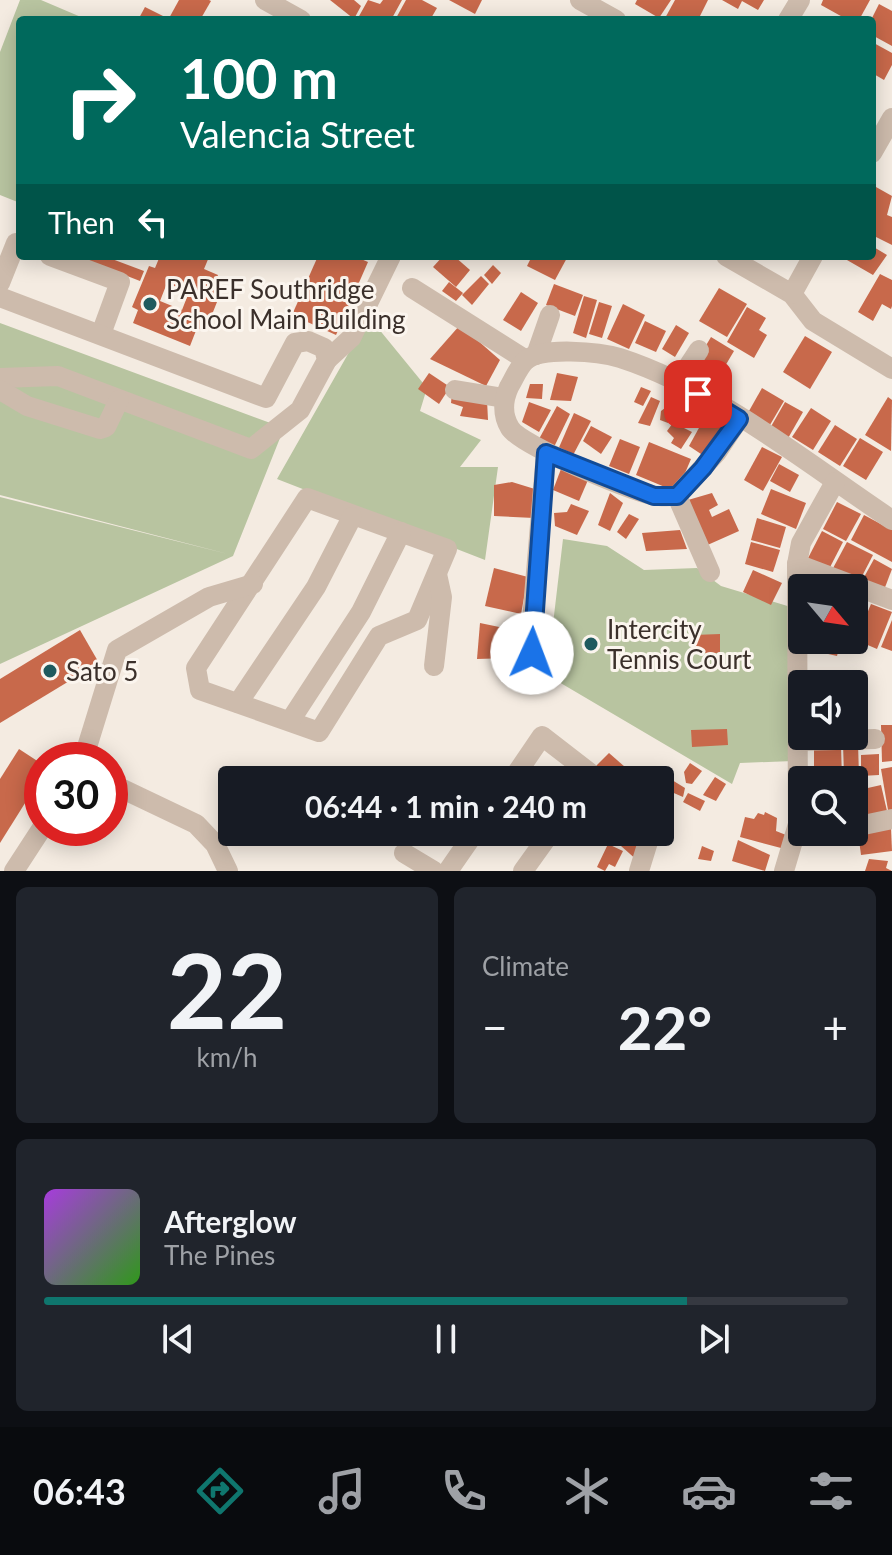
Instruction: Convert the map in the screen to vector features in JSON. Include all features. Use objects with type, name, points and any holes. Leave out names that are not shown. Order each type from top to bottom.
[{"type":"street","points":[[265,0],[294,16]]},
{"type":"street","points":[[580,0],[609,16]]},
{"type":"street","points":[[876,146],[892,118]]},
{"type":"street","points":[[0,283],[16,243]]},
{"type":"street","points":[[61,260],[120,282],[101,334]]},
{"type":"street","points":[[0,378],[58,376],[251,449],[300,410],[327,360],[351,338],[389,260]]},
{"type":"street","points":[[733,260],[792,294],[813,321],[892,369]]},
{"type":"street","points":[[792,294],[811,260]]},
{"type":"street","points":[[412,288],[531,358],[590,351],[620,358],[678,382],[892,520]]},
{"type":"street","points":[[0,297],[266,398],[287,411],[300,410]]},
{"type":"street","points":[[550,315],[531,358],[504,398],[511,429],[546,453],[654,496],[677,496],[717,452],[739,419]]},
{"type":"street","points":[[266,398],[295,343],[308,341],[324,348],[327,360]]},
{"type":"street","points":[[678,382],[699,350]]},
{"type":"street","points":[[0,390],[27,406],[100,429],[106,427],[119,400]]},
{"type":"street","points":[[455,390],[504,398]]},
{"type":"street","points":[[532,659],[546,453]]},
{"type":"street","points":[[798,670],[797,564],[801,543],[835,482]]},
{"type":"street","points":[[677,496],[710,572]]},
{"type":"street","points":[[417,620],[447,549],[352,517],[307,498],[196,668],[200,690],[319,732],[379,636],[417,620],[439,628]]},
{"type":"street","points":[[238,703],[316,587],[352,517]]},
{"type":"street","points":[[290,721],[361,612],[401,532]]},
{"type":"street","points":[[797,564],[892,600]]},
{"type":"street","points":[[434,666],[442,597],[437,574]]},
{"type":"street","points":[[83,742],[83,731],[117,650],[209,597],[253,584]]},
{"type":"street","points":[[209,597],[223,623]]},
{"type":"street","points":[[522,766],[542,736],[576,766]]},
{"type":"street","points":[[868,739],[875,739]]},
{"type":"street","points":[[128,792],[196,824],[215,844],[228,871]]},
{"type":"street","points":[[868,824],[892,819]]},
{"type":"street","points":[[14,871],[30,846]]},
{"type":"street","points":[[448,871],[465,846]]},
{"type":"street","points":[[523,871],[541,846]]},
{"type":"street","points":[[639,871],[647,846]]},
{"type":"street","points":[[784,871],[793,846]]},
{"type":"street","points":[[404,853],[434,871]]},
{"type":"green space","points":[[20,0],[41,0],[79,16],[16,16],[16,201],[0,195],[0,52]]},
{"type":"green space","points":[[369,317],[427,388],[420,411],[481,440],[460,467],[498,467],[485,560],[277,479]]},
{"type":"green space","points":[[0,323],[284,428],[233,556],[0,664],[0,497],[228,554],[0,495]]},
{"type":"green space","points":[[563,539],[607,546],[644,570],[697,568],[721,586],[788,606],[788,654],[794,654],[794,670],[788,670],[788,750],[793,750],[793,761],[740,763],[732,784],[547,675]]},
{"type":"building","points":[[179,0],[211,1],[202,16],[170,16]]},
{"type":"building","points":[[330,0],[354,0],[361,6],[356,16],[350,16]]},
{"type":"building","points":[[368,0],[380,4],[383,0],[402,0],[393,16],[359,16]]},
{"type":"building","points":[[406,0],[422,0],[437,8],[432,16],[397,16]]},
{"type":"building","points":[[449,0],[482,0],[475,14]]},
{"type":"building","points":[[637,0],[671,0],[660,16],[635,4]]},
{"type":"building","points":[[675,0],[708,0],[700,16],[666,16]]},
{"type":"building","points":[[722,0],[764,0],[758,10],[742,1],[738,9]]},
{"type":"building","points":[[823,0],[870,0],[861,16],[841,16],[821,5]]},
{"type":"building","points":[[879,4],[892,11],[892,46],[876,37],[876,16],[873,16]]},
{"type":"building","points":[[145,7],[163,16],[140,16]]},
{"type":"building","points":[[876,44],[892,53],[892,65],[884,80],[876,75]]},
{"type":"building","points":[[876,187],[892,196],[887,215],[892,217],[892,245],[876,237]]},
{"type":"building","points":[[876,248],[887,255],[873,275],[847,260],[876,260]]},
{"type":"building","points":[[86,260],[115,260],[144,271],[140,281]]},
{"type":"building","name":"PAREF Southridge School Main Building","points":[[158,260],[208,260],[204,269],[218,275],[215,283],[223,287],[205,332],[197,328],[190,346],[133,323],[138,310],[132,307],[149,266],[155,268]],"holes":[[[167,283],[189,292],[182,310],[160,301]]]},
{"type":"building","points":[[316,260],[368,262],[336,335],[292,315]]},
{"type":"building","points":[[439,260],[459,260],[470,270],[456,287],[433,267]]},
{"type":"building","points":[[530,260],[566,260],[555,280],[527,266]]},
{"type":"building","points":[[493,265],[501,273],[492,284],[484,275]]},
{"type":"building","points":[[880,274],[892,280],[892,306],[891,309],[882,304],[873,321],[858,312]]},
{"type":"building","points":[[481,276],[489,284],[472,305],[462,295]]},
{"type":"building","points":[[449,282],[463,293],[456,301],[442,291]]},
{"type":"building","points":[[554,284],[583,295],[575,316],[546,305]]},
{"type":"building","points":[[719,288],[747,304],[727,337],[699,321]]},
{"type":"building","points":[[521,292],[538,303],[521,331],[503,320]]},
{"type":"building","points":[[584,296],[597,300],[586,338],[573,333]]},
{"type":"building","points":[[599,302],[612,306],[602,338],[589,334]]},
{"type":"building","points":[[623,304],[645,315],[629,349],[607,339]]},
{"type":"building","points":[[747,307],[766,318],[759,330],[767,335],[754,358],[727,342]]},
{"type":"building","points":[[645,321],[666,331],[656,352],[635,343]]},
{"type":"building","points":[[460,325],[500,360],[486,386],[430,359]]},
{"type":"building","points":[[676,325],[689,333],[675,357],[662,349]]},
{"type":"building","points":[[805,336],[832,352],[810,389],[783,372]]},
{"type":"building","points":[[711,337],[734,351],[715,383],[692,369]]},
{"type":"building","points":[[429,373],[450,387],[439,404],[418,389]]},
{"type":"building","points":[[557,373],[578,377],[571,401],[550,400]]},
{"type":"building","points":[[530,384],[543,384],[542,399],[526,398]]},
{"type":"building","points":[[641,387],[651,391],[643,406],[634,402]]},
{"type":"building","points":[[762,388],[784,401],[767,430],[745,418]]},
{"type":"building","points":[[452,393],[487,400],[488,420],[460,416],[463,407],[451,403]]},
{"type":"building","points":[[651,397],[660,401],[650,426],[638,423]]},
{"type":"building","points":[[888,397],[892,400],[891,451],[865,435]]},
{"type":"building","points":[[529,402],[551,410],[539,432],[522,422]]},
{"type":"building","points":[[673,402],[677,407],[668,423],[660,420],[661,411]]},
{"type":"building","points":[[785,402],[803,412],[787,440],[769,430]]},
{"type":"building","points":[[557,406],[570,414],[554,447],[539,439]]},
{"type":"building","points":[[684,408],[694,416],[684,428],[692,432],[681,449],[671,443],[674,438],[667,431]]},
{"type":"building","points":[[811,408],[831,421],[813,450],[792,437]]},
{"type":"building","points":[[574,413],[591,421],[571,459],[557,452]]},
{"type":"building","points":[[705,417],[722,428],[704,456],[689,446]]},
{"type":"building","points":[[835,425],[857,439],[840,466],[818,452]]},
{"type":"building","points":[[591,426],[612,437],[601,454],[583,441]]},
{"type":"building","points":[[860,438],[883,452],[866,480],[843,466]]},
{"type":"building","points":[[620,439],[640,447],[629,474],[609,466]]},
{"type":"building","points":[[649,442],[691,459],[677,492],[636,475]]},
{"type":"building","points":[[762,447],[782,457],[763,491],[744,480]]},
{"type":"building","points":[[779,464],[799,475],[790,492],[770,481]]},
{"type":"building","points":[[561,469],[588,480],[579,501],[553,490]]},
{"type":"building","points":[[512,482],[538,490],[534,518],[494,516],[494,485]]},
{"type":"building","points":[[771,489],[806,503],[796,529],[761,514]]},
{"type":"building","points":[[610,493],[623,503],[610,531],[598,525]]},
{"type":"building","points":[[712,493],[718,505],[709,510],[712,517],[729,509],[739,531],[703,547],[688,500]]},
{"type":"building","points":[[837,502],[861,514],[846,541],[823,529]]},
{"type":"building","points":[[571,504],[589,511],[577,535],[555,526],[554,513],[567,512]]},
{"type":"building","points":[[629,514],[639,519],[626,539],[617,532]]},
{"type":"building","points":[[864,515],[892,530],[892,562],[851,540]]},
{"type":"building","points":[[757,518],[786,527],[780,548],[751,540]]},
{"type":"building","points":[[680,530],[687,549],[646,551],[642,533]]},
{"type":"building","points":[[822,531],[843,542],[827,573],[806,562]]},
{"type":"building","points":[[751,542],[780,550],[773,572],[745,564]]},
{"type":"building","points":[[847,542],[873,555],[863,574],[839,574],[832,570]]},
{"type":"building","points":[[874,559],[892,569],[884,590],[868,582],[866,574]]},
{"type":"building","points":[[494,568],[528,577],[521,614],[485,606]]},
{"type":"building","points":[[753,570],[782,583],[771,605],[743,592]]},
{"type":"building","points":[[871,604],[892,612],[877,649],[868,645],[868,611]]},
{"type":"building","points":[[892,620],[892,651],[881,647]]},
{"type":"building","points":[[480,623],[518,631],[513,658],[477,659]]},
{"type":"building","name":"Sato 5","points":[[80,630],[99,663],[0,723],[0,679]]},
{"type":"building","points":[[720,634],[720,653],[694,653],[694,635]]},
{"type":"building","points":[[881,725],[892,725],[892,761],[882,762]]},
{"type":"building","points":[[727,729],[728,745],[692,747],[691,730]]},
{"type":"building","points":[[19,749],[24,752],[24,805],[0,843],[0,779]]},
{"type":"building","points":[[814,750],[841,750],[842,766],[814,766]]},
{"type":"building","points":[[843,750],[858,750],[859,766],[844,766]]},
{"type":"building","points":[[609,753],[624,766],[596,766]]},
{"type":"building","points":[[879,754],[879,775],[868,776],[868,766],[861,766],[861,755]]},
{"type":"building","points":[[690,763],[702,771],[692,784],[686,783],[684,772]]},
{"type":"building","points":[[892,767],[892,810],[888,810],[881,769]]},
{"type":"building","points":[[715,777],[726,784],[716,801],[703,795]]},
{"type":"building","points":[[674,781],[685,788],[683,797],[674,793]]},
{"type":"building","points":[[881,785],[887,811],[868,815],[868,788]]},
{"type":"building","points":[[688,793],[705,801],[700,811],[683,802]]},
{"type":"building","points":[[765,812],[777,818],[776,831],[786,835],[781,848],[740,837],[745,817],[754,819],[758,813],[764,815]]},
{"type":"building","points":[[891,828],[892,851],[861,855],[860,846],[868,846],[868,831]]},
{"type":"building","points":[[738,840],[770,855],[765,871],[732,861]]},
{"type":"building","points":[[607,846],[623,851],[615,867],[609,864],[605,871],[597,867]]},
{"type":"building","points":[[621,846],[644,846],[638,861]]},
{"type":"building","points":[[702,846],[714,851],[711,861],[698,859]]},
{"type":"building","points":[[869,859],[888,861],[886,868],[892,871],[865,871]]},
{"type":"place","name":"PAREF Southridge School Main Building","points":[[150,304]]},
{"type":"place","name":"Intercity Tennis Court","points":[[591,644]]},
{"type":"place","name":"Sato 5","points":[[50,671]]},
{"type":"route","points":[[532,653],[546,453],[654,496],[677,496],[717,452],[739,419],[698,394]]}]
